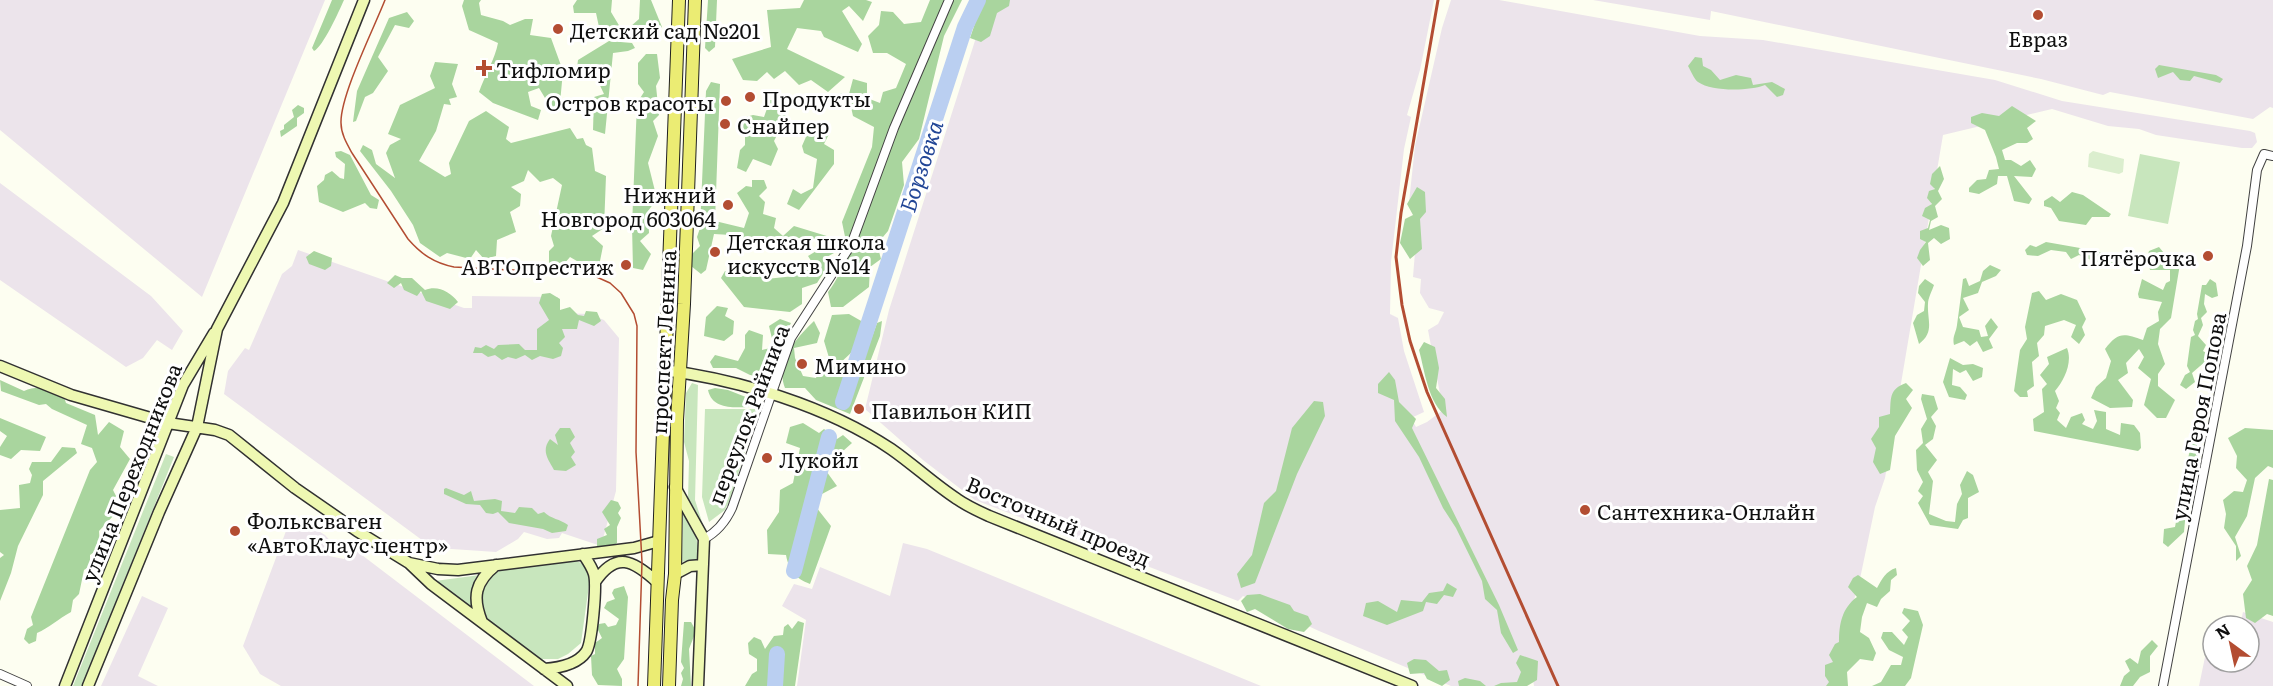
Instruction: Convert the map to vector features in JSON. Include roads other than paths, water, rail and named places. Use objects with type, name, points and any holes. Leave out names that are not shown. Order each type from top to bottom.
[{"type":"main road","points":[[217,329],[283,203],[364,0]]},
{"type":"main road","name":"проспект Ленина","points":[[654,686],[679,0]]},
{"type":"main road","name":"проспект Ленина","points":[[669,686],[675,574],[679,372],[695,0]]},
{"type":"main road","name":"улица Переходникова","points":[[65,686],[183,385],[217,329]]},
{"type":"main road","name":"улица Переходникова","points":[[88,686],[159,512],[197,427],[217,329]]},
{"type":"main road","points":[[0,366],[71,395],[168,423],[215,430],[229,435],[295,488],[357,531],[409,563],[431,584],[567,686]]},
{"type":"main road","name":"Восточный проезд","points":[[664,370],[703,376],[810,408],[858,429],[892,450],[959,501],[989,516],[1412,686]]},
{"type":"main road","points":[[675,486],[704,539],[698,686]]},
{"type":"main road","points":[[409,563],[438,570],[458,570],[634,548],[659,541]]},
{"type":"main road","points":[[544,669],[560,668],[574,662],[586,653],[590,644],[596,582],[593,571],[583,554]]},
{"type":"main road","points":[[596,582],[603,570],[611,564],[628,561],[657,582]]},
{"type":"main road","points":[[482,622],[477,607],[477,588],[496,564]]},
{"type":"main road","points":[[675,574],[690,566],[703,565]]},
{"type":"street","name":"переулок Райниса","points":[[704,539],[714,533],[729,516],[791,338],[851,245],[894,128],[949,0]]},
{"type":"street","name":"улица Героя Попова","points":[[2163,686],[2247,246],[2257,170],[2264,154],[2273,156]]},
{"type":"street","points":[[0,674],[27,686]]},
{"type":"waterway","name":"Борзовка","points":[[843,402],[965,27],[978,0]]},
{"type":"waterway","name":"Борзовка","points":[[794,571],[829,437]]},
{"type":"waterway","name":"Борзовка","points":[[775,686],[777,654]]},
{"type":"tram line","points":[[385,0],[346,96],[341,127],[352,153],[408,239],[428,257],[454,267],[590,274],[610,283],[621,293],[634,314],[637,326],[636,452],[642,562],[638,686]]},
{"type":"railway","points":[[1438,0],[1401,213],[1396,257],[1402,305],[1410,341],[1427,392],[1558,686]]},
{"type":"place","name":"Евраз","points":[[2038,15]]},
{"type":"place","name":"Детский сад №201","points":[[558,29]]},
{"type":"place","name":"Тифломир","points":[[484,68]]},
{"type":"place","name":"Продукты","points":[[750,97]]},
{"type":"place","name":"Остров красоты","points":[[726,101]]},
{"type":"place","name":"Снайпер","points":[[725,124]]},
{"type":"place","name":"Нижний Новгород 603064","points":[[728,205]]},
{"type":"place","name":"Детская школа искусств №14","points":[[715,252]]},
{"type":"place","name":"Пятёрочка","points":[[2208,256]]},
{"type":"place","name":"АВТОпрестиж","points":[[626,265]]},
{"type":"place","name":"Мимино","points":[[802,364]]},
{"type":"place","name":"Павильон КИП","points":[[859,409]]},
{"type":"place","name":"Лукойл","points":[[767,458]]},
{"type":"place","name":"Сантехника-Онлайн","points":[[1585,510]]},
{"type":"place","name":"Фольксваген «АвтоКлаус центр»","points":[[235,531]]}]
